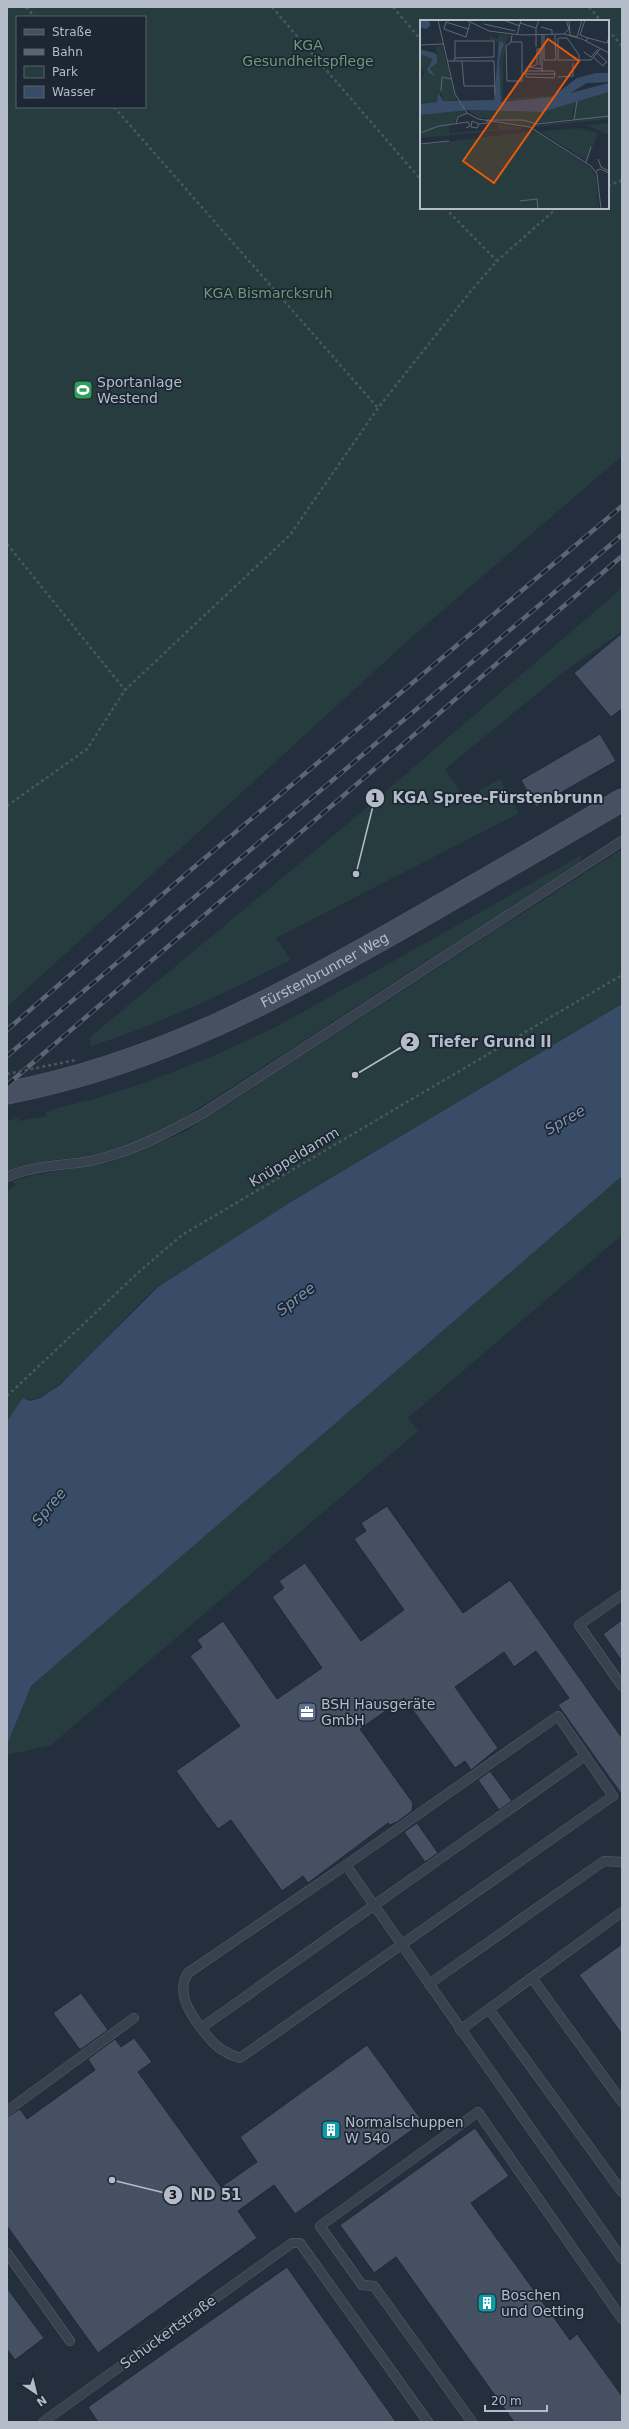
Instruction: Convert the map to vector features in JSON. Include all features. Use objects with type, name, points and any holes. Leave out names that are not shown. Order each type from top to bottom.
[{"type":"main road","name":"Fürstenbrunner Weg","points":[[7,1093],[47,1085],[121,1064],[160,1050],[245,1014],[372,945],[622,800]]},
{"type":"lane","points":[[7,1177],[40,1167],[91,1161],[129,1150],[167,1133],[202,1114],[622,841]]},
{"type":"lane","points":[[622,1595],[579,1625],[622,1686]]},
{"type":"lane","points":[[558,1716],[613,1796],[240,2058],[226,2054],[214,2045],[186,2007],[182,1981],[188,1972],[346,1865],[558,1716]]},
{"type":"lane","points":[[201,2028],[585,1756]]},
{"type":"lane","points":[[428,1984],[604,1861],[622,1862]]},
{"type":"lane","points":[[346,1865],[460,2030],[622,2258]]},
{"type":"lane","points":[[460,2030],[622,1912]]},
{"type":"lane","points":[[532,1978],[622,2102]]},
{"type":"lane","points":[[489,2009],[622,2192]]},
{"type":"lane","points":[[7,2111],[134,2018]]},
{"type":"lane","points":[[472,2422],[374,2286],[362,2285],[320,2226],[478,2112],[622,2319]]},
{"type":"lane","name":"Schuckertstraße","points":[[43,2422],[292,2243],[300,2243],[428,2422]]},
{"type":"lane","points":[[7,2253],[70,2341]]},
{"type":"path","points":[[26,7],[34,16]]},
{"type":"path","points":[[272,7],[420,179]]},
{"type":"path","points":[[393,7],[420,39]]},
{"type":"path","points":[[589,7],[600,20]]},
{"type":"path","points":[[609,31],[622,46]]},
{"type":"path","points":[[115,108],[378,408]]},
{"type":"path","points":[[609,186],[622,180]]},
{"type":"path","points":[[446,209],[497,261]]},
{"type":"path","points":[[7,806],[87,749],[125,690],[290,535],[378,408],[497,261],[555,209]]},
{"type":"path","points":[[7,544],[125,690]]},
{"type":"path","name":"Knüppeldamm","points":[[7,1396],[141,1270],[182,1235],[622,976]]},
{"type":"path","points":[[7,1074],[76,1060]]},
{"type":"green space","points":[[7,7],[622,7],[622,456],[413,636],[7,1007]]},
{"type":"green space","points":[[622,588],[622,632],[566,670],[445,769],[465,799],[500,779],[519,813],[276,938],[291,960],[168,1018],[91,1046],[89,1038],[364,810]]},
{"type":"green space","points":[[622,849],[622,1004],[162,1284],[132,1311],[73,1372],[54,1388],[37,1398],[23,1399],[7,1421],[7,1192],[16,1185],[13,1181],[34,1175],[109,1163],[184,1132]]},
{"type":"green space","points":[[582,855],[580,862],[182,1119],[126,1146],[106,1152],[31,1164],[7,1171],[7,1121],[18,1118],[19,1121],[46,1116],[46,1112],[53,1111],[53,1109],[94,1099],[147,1082],[213,1056],[276,1027]]},
{"type":"green space","points":[[622,1176],[622,1235],[408,1418],[418,1431],[51,1745],[7,1755],[7,1745],[31,1686]]},
{"type":"water","name":"Spree","points":[[622,1004],[622,1176],[31,1686],[7,1745],[7,1421],[23,1398],[30,1401],[40,1398],[60,1385],[158,1287],[291,1202]]},
{"type":"building","points":[[622,633],[622,709],[611,717],[574,673]]},
{"type":"building","points":[[600,734],[616,761],[536,807],[521,780]]},
{"type":"building","name":"BSH Hausgeräte GmbH","points":[[387,1506],[463,1613],[510,1580],[622,1738],[622,1795],[558,1705],[569,1698],[536,1651],[514,1667],[504,1652],[455,1687],[498,1748],[471,1770],[465,1761],[455,1768],[404,1698],[360,1729],[413,1803],[412,1811],[397,1822],[390,1825],[388,1823],[308,1883],[303,1876],[282,1891],[231,1820],[218,1829],[176,1771],[240,1726],[190,1656],[202,1647],[197,1640],[223,1621],[277,1699],[322,1668],[272,1597],[284,1588],[279,1581],[305,1563],[361,1641],[404,1610],[354,1539],[366,1531],[361,1523]]},
{"type":"building","points":[[622,1620],[622,1661],[603,1634]]},
{"type":"building","points":[[490,1771],[512,1801],[499,1810],[478,1780]]},
{"type":"building","points":[[417,1823],[438,1853],[425,1862],[404,1832]]},
{"type":"building","points":[[622,1944],[622,2034],[579,1975]]},
{"type":"building","points":[[81,1993],[108,2030],[80,2050],[53,2013]]},
{"type":"building","points":[[134,2038],[152,2062],[138,2072],[221,2187],[257,2162],[240,2137],[367,2045],[423,2122],[295,2214],[274,2185],[238,2211],[257,2238],[98,2353],[7,2226],[7,2117],[20,2109],[27,2119],[95,2070],[88,2059],[115,2039],[121,2047]]},
{"type":"building","name":"Boschen und Oetting","points":[[475,2128],[509,2176],[471,2203],[570,2340],[577,2334],[622,2396],[622,2422],[514,2422],[396,2257],[374,2273],[340,2225]]},
{"type":"building","points":[[287,2267],[396,2422],[98,2422],[88,2407]]},
{"type":"building","points":[[7,2288],[44,2338],[15,2360],[7,2349]]},
{"type":"railway","points":[[7,1030],[186,874],[622,506]]},
{"type":"railway","points":[[7,1056],[622,535]]},
{"type":"railway","points":[[7,1085],[622,556]]},
{"type":"place","name":"Sportanlage Westend","points":[[83,390]]},
{"type":"place","name":"KGA Spree-Fürstenbrunn","points":[[356,874]]},
{"type":"place","name":"Tiefer Grund II","points":[[355,1075]]},
{"type":"place","name":"BSH Hausgeräte GmbH","points":[[307,1712]]},
{"type":"place","name":"Normalschuppen W 540","points":[[331,2130]]},
{"type":"place","name":"ND 51","points":[[112,2180]]},
{"type":"place","name":"Boschen und Oetting","points":[[487,2303]]},
{"type":"park label","name":"KGA Gesundheitspflege","points":[[308,54]]},
{"type":"park label","name":"KGA Bismarcksruh","points":[[268,293]]}]
